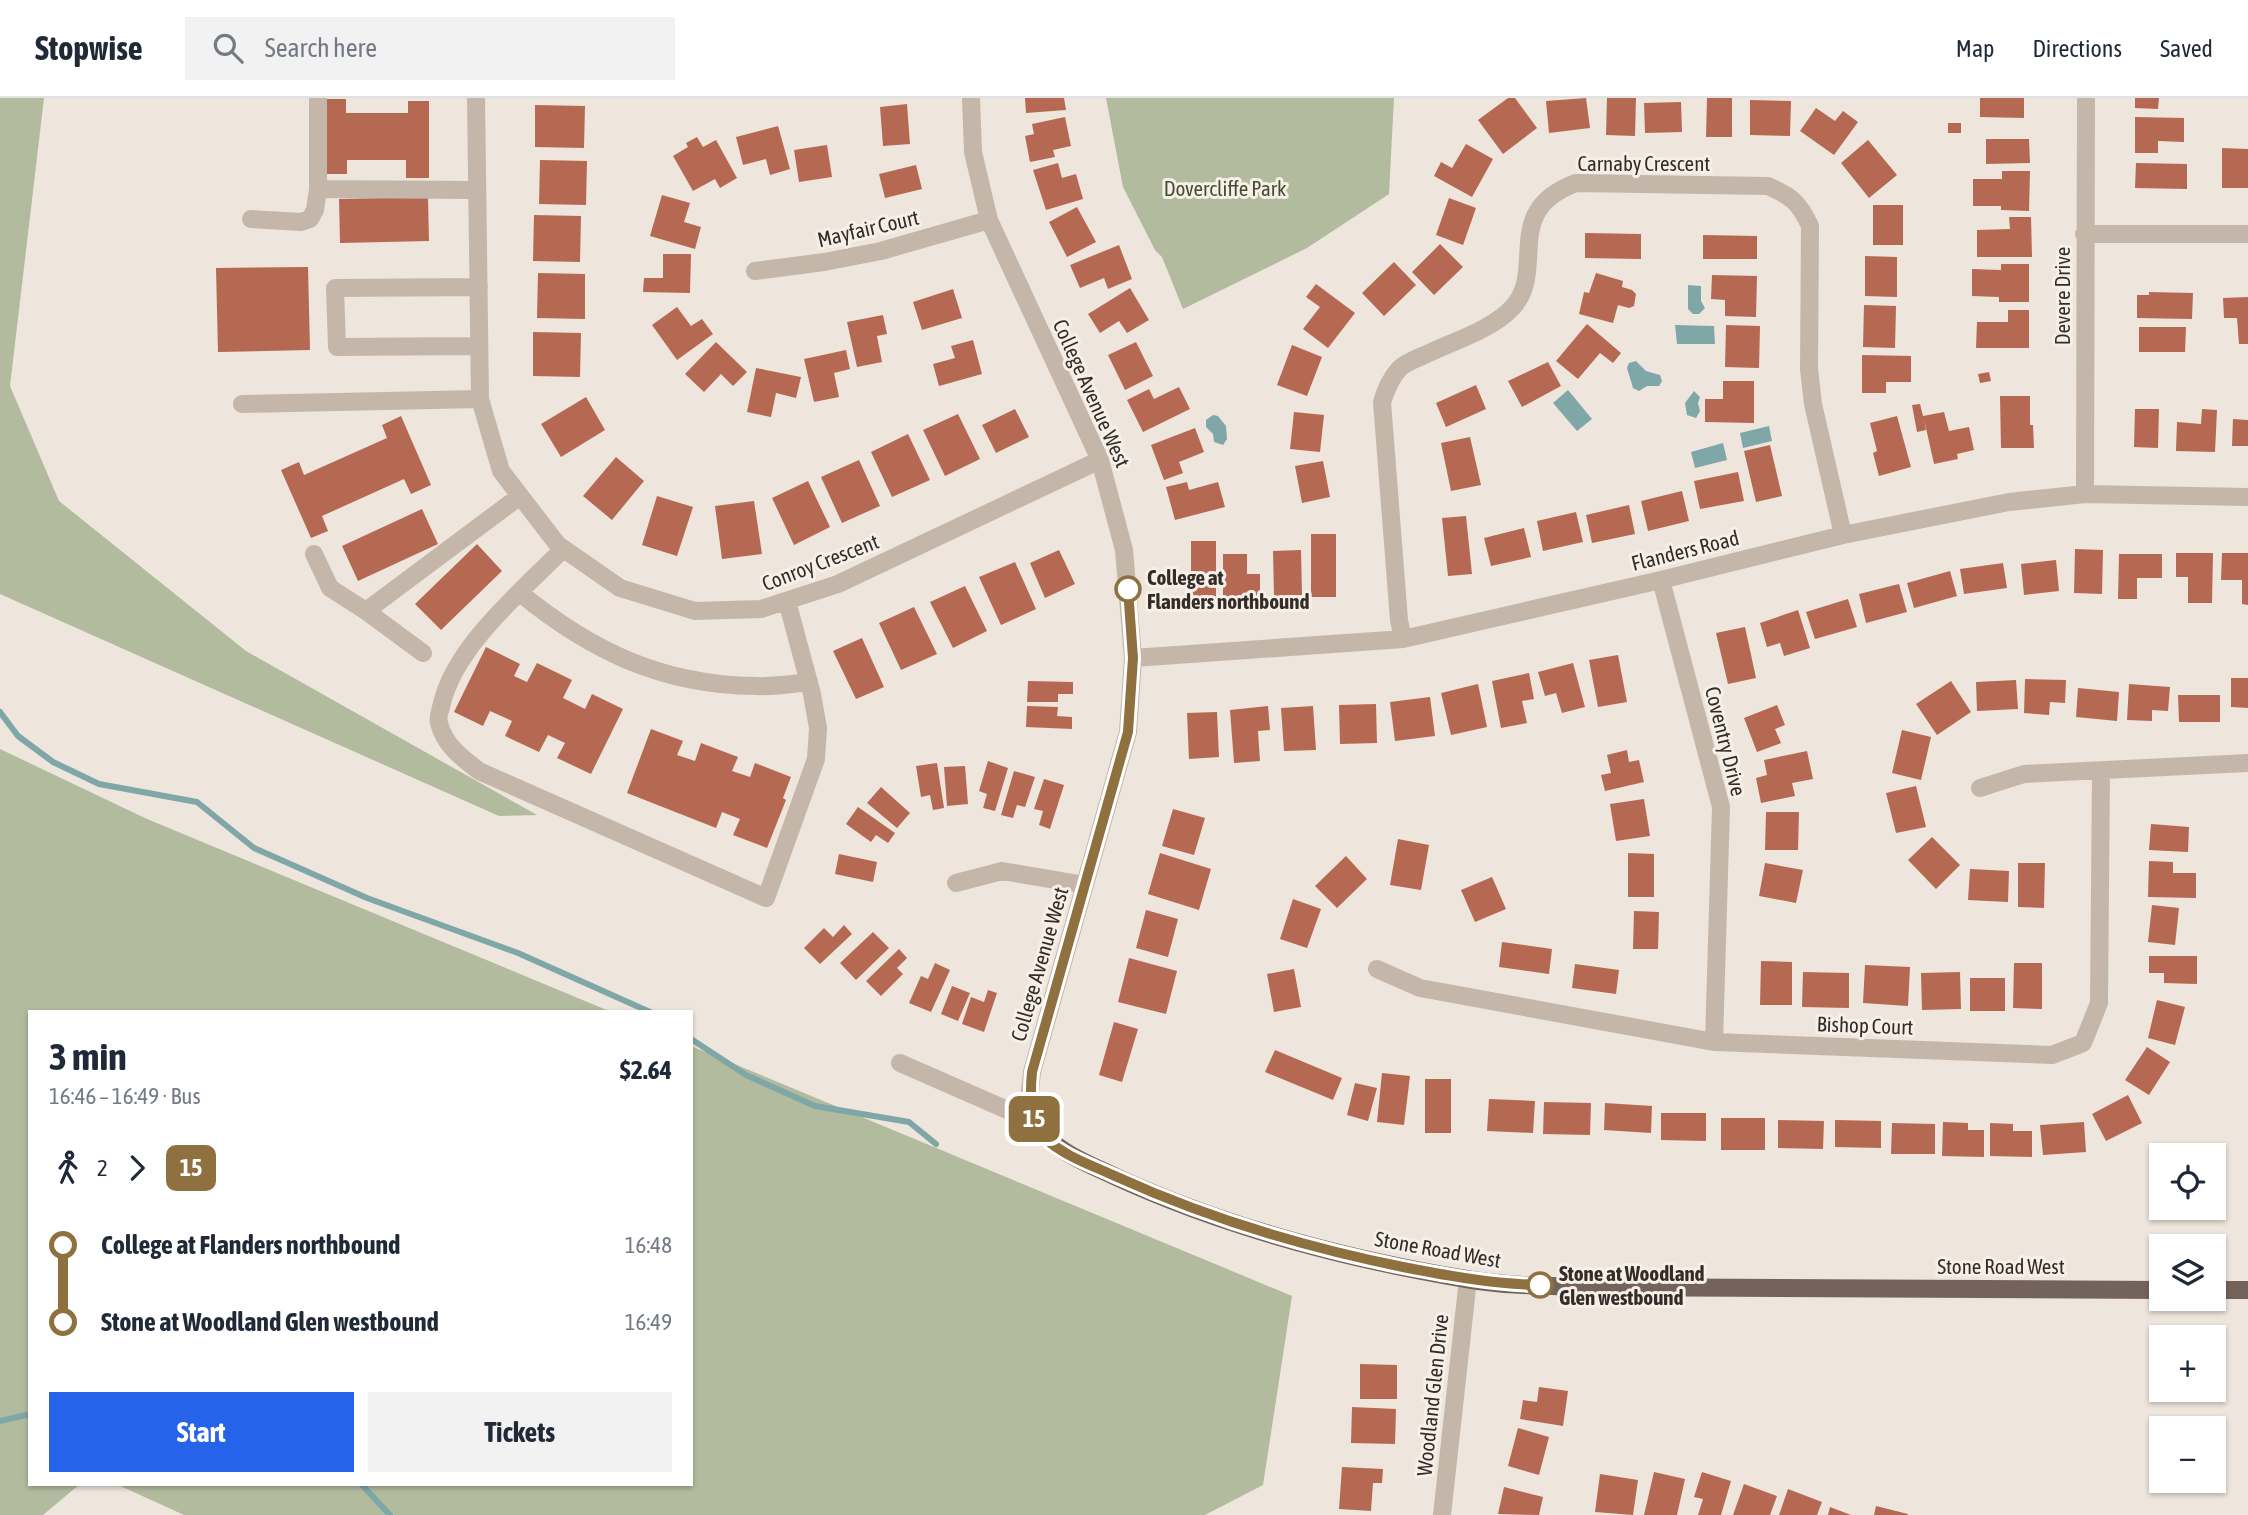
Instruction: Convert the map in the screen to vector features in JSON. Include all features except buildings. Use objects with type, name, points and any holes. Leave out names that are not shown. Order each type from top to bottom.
[{"type":"main road","name":"Stone Road West","points":[[1035,1122],[1044,1136],[1061,1151],[1157,1195],[1264,1233],[1361,1258],[1468,1279],[1588,1287],[2149,1290]]},
{"type":"main road","points":[[2226,1290],[2248,1290]]},
{"type":"street","points":[[251,219],[301,222],[310,219],[315,210],[318,189],[318,98]]},
{"type":"street","name":"Conroy Crescent","points":[[476,98],[480,399],[501,471],[563,549],[620,588],[695,611],[761,610],[838,584],[1100,460]]},
{"type":"street","name":"College Avenue West","points":[[971,98],[973,152],[989,220],[1100,460],[1124,550],[1133,658],[1128,732],[1032,1072],[1030,1091],[1035,1122]]},
{"type":"street","name":"Devere Drive","points":[[2085,494],[2086,98]]},
{"type":"street","name":"Carnaby Crescent","points":[[1403,639],[1399,620],[1382,402],[1389,382],[1402,366],[1498,320],[1514,306],[1525,277],[1532,220],[1549,197],[1576,183],[1768,186],[1787,194],[1802,208],[1810,226],[1809,369],[1813,404],[1843,535]]},
{"type":"street","points":[[318,189],[477,190]]},
{"type":"street","name":"Mayfair Court","points":[[755,271],[881,251],[989,220]]},
{"type":"street","points":[[2084,234],[2248,234]]},
{"type":"street","points":[[479,287],[335,288],[337,347],[479,346]]},
{"type":"street","points":[[242,404],[480,399]]},
{"type":"street","name":"Flanders Road","points":[[1133,658],[1403,639],[1843,535],[2009,502],[2085,494],[2248,496]]},
{"type":"street","points":[[366,611],[520,496]]},
{"type":"street","points":[[563,549],[477,638],[458,664],[444,695],[438,721],[451,749],[479,771],[766,898],[816,760],[818,728],[809,682],[787,601]]},
{"type":"street","points":[[314,554],[330,588],[423,653]]},
{"type":"street","name":"Coventry Drive","points":[[1661,580],[1721,807],[1714,1042]]},
{"type":"street","points":[[520,593],[553,620],[596,646],[647,669],[701,681],[756,686],[809,682]]},
{"type":"street","points":[[1980,788],[2024,774],[2248,763]]},
{"type":"street","name":"Bishop Court","points":[[1377,969],[1420,988],[1714,1042],[2052,1055],[2083,1043],[2099,1003],[2101,772]]},
{"type":"street","points":[[956,883],[1002,871],[1085,885]]},
{"type":"street","points":[[900,1063],[1035,1122]]},
{"type":"street","name":"Woodland Glen Drive","points":[[1442,1515],[1468,1279]]},
{"type":"green space","points":[[0,98],[44,98],[10,386],[59,501],[246,651],[537,815],[499,816],[0,594]]},
{"type":"green space","name":"Dovercliffe Park","points":[[1106,98],[1394,98],[1389,194],[1307,248],[1183,309],[1162,257],[1155,250],[1123,187]]},
{"type":"green space","points":[[0,749],[147,819],[607,1010],[28,1010],[28,1486],[78,1486],[43,1515],[0,1515]]},
{"type":"green space","points":[[693,1047],[1292,1296],[1263,1485],[1205,1515],[184,1515],[120,1486],[693,1486]]},
{"type":"water","points":[[1688,285],[1701,286],[1701,301],[1705,308],[1699,314],[1693,314],[1688,309]]},
{"type":"water","points":[[1675,325],[1714,326],[1715,344],[1677,344]]},
{"type":"water","points":[[1636,361],[1646,371],[1660,375],[1662,381],[1659,386],[1647,386],[1639,391],[1633,388],[1627,368],[1629,363]]},
{"type":"water","points":[[1568,390],[1592,419],[1577,431],[1553,403]]},
{"type":"water","points":[[1694,391],[1700,397],[1700,411],[1696,418],[1687,415],[1685,403]]},
{"type":"water","points":[[1213,415],[1218,416],[1226,426],[1227,439],[1223,445],[1214,442],[1213,434],[1206,427],[1206,420]]},
{"type":"water","points":[[1769,426],[1772,441],[1743,448],[1740,433]]},
{"type":"water","points":[[1723,443],[1727,460],[1695,468],[1691,452]]},
{"type":"waterway","points":[[0,712],[18,736],[53,762],[99,784],[197,802],[254,848],[367,898],[518,953],[646,1010]]},
{"type":"waterway","points":[[693,1040],[746,1075],[815,1106],[909,1122],[936,1144]]},
{"type":"waterway","points":[[0,1421],[28,1414]]},
{"type":"waterway","points":[[363,1486],[390,1515]]},
{"type":"bus line","name":"15","points":[[1128,589],[1133,658],[1128,732],[1032,1072],[1030,1091],[1035,1122],[1044,1136],[1061,1151],[1157,1195],[1264,1233],[1361,1258],[1468,1279],[1540,1285]]},
{"type":"place","name":"College at Flanders northbound","points":[[1128,589]]},
{"type":"place","name":"Stone at Woodland Glen westbound","points":[[1540,1285]]}]
